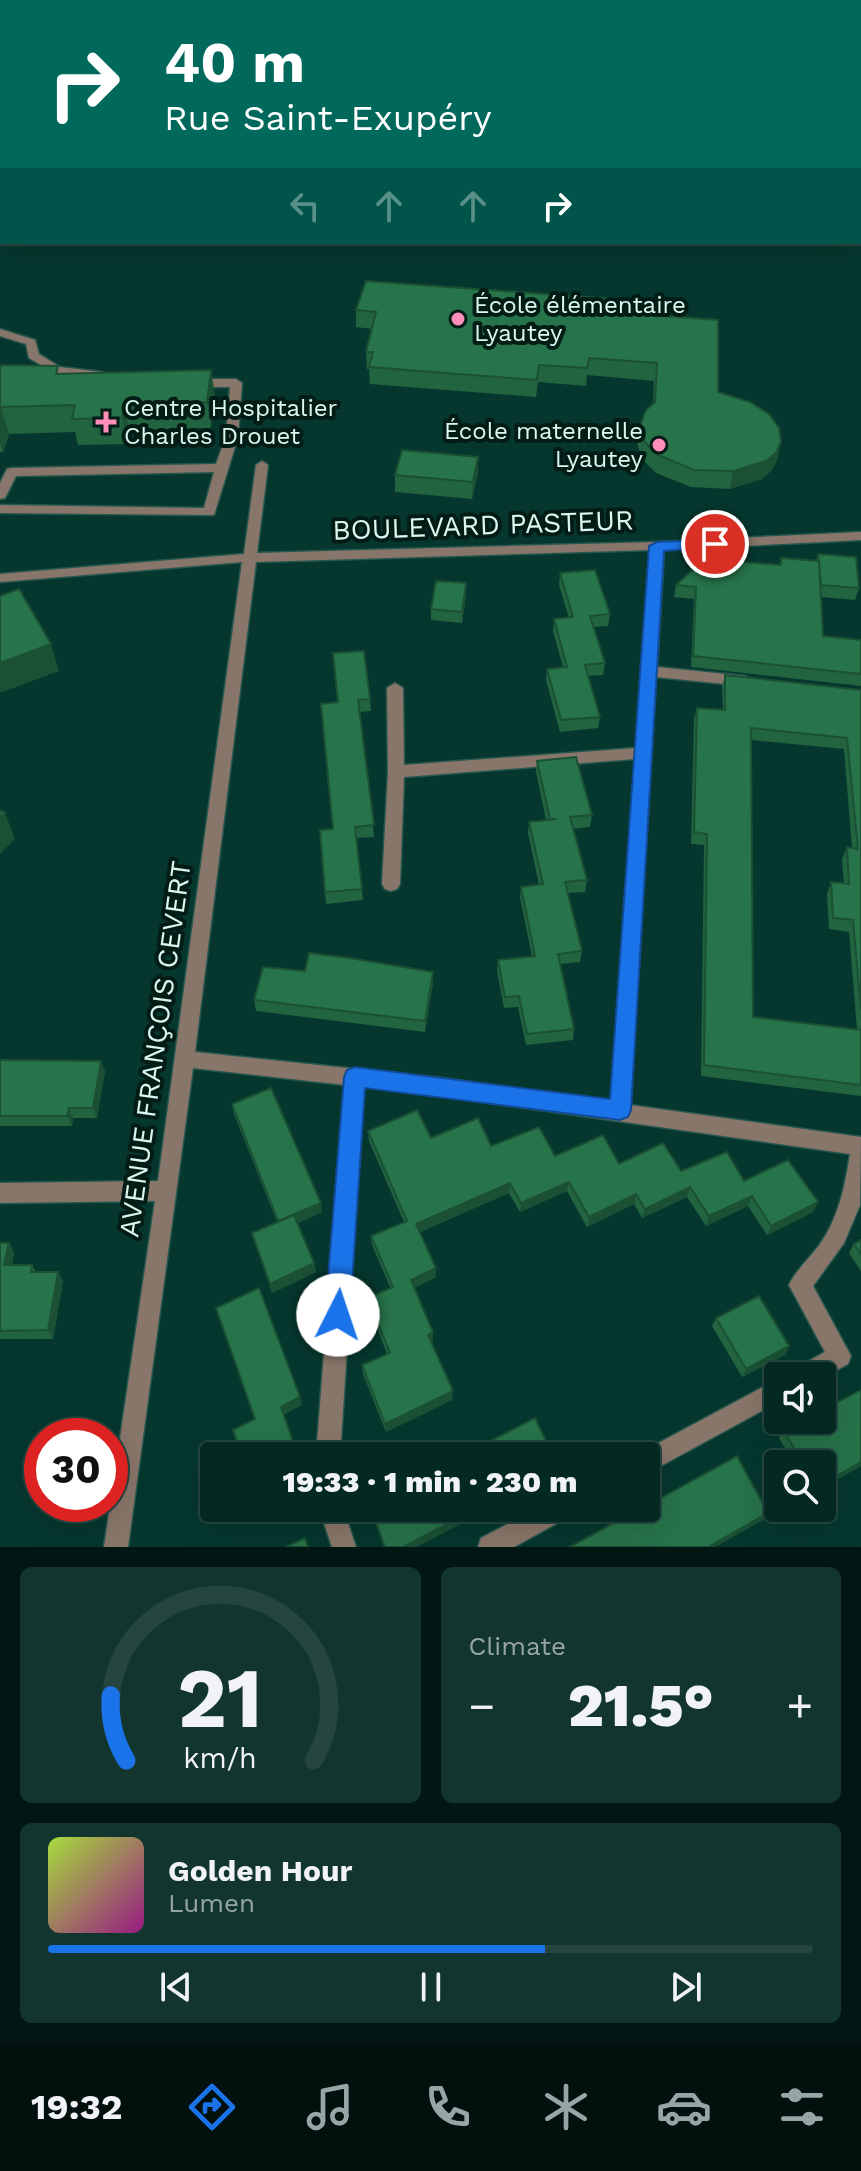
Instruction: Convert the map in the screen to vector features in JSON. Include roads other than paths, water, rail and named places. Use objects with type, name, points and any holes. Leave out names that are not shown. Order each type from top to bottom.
[{"type":"street","points":[[0,332],[31,342],[33,356],[57,370],[112,377]]},
{"type":"street","points":[[0,509],[209,512],[232,437],[236,383],[181,383]]},
{"type":"street","name":"AVENUE FRANÇOIS CEVERT","points":[[116,1547],[185,1059],[262,465]]},
{"type":"street","points":[[0,495],[12,472],[221,468]]},
{"type":"street","name":"BOULEVARD PASTEUR","points":[[0,578],[150,562],[657,546],[861,536]]},
{"type":"street","points":[[620,1110],[657,546]]},
{"type":"street","points":[[647,671],[754,682]]},
{"type":"street","points":[[391,884],[396,772],[395,688]]},
{"type":"street","points":[[396,772],[644,753]]},
{"type":"street","points":[[185,1059],[620,1110],[861,1146],[852,1207],[826,1256],[800,1285],[840,1356],[829,1362]]},
{"type":"street","points":[[329,1442],[355,1077]]},
{"type":"street","points":[[0,1193],[166,1191]]},
{"type":"street","points":[[660,1454],[764,1398]]},
{"type":"street","points":[[336,1522],[344,1547]]},
{"type":"street","points":[[490,1547],[536,1522]]},
{"type":"place","name":"École élémentaire Lyautey","points":[[458,319]]},
{"type":"place","name":"Centre Hospitalier Charles Drouet","points":[[106,422]]},
{"type":"place","name":"École maternelle Lyautey","points":[[659,445]]}]
